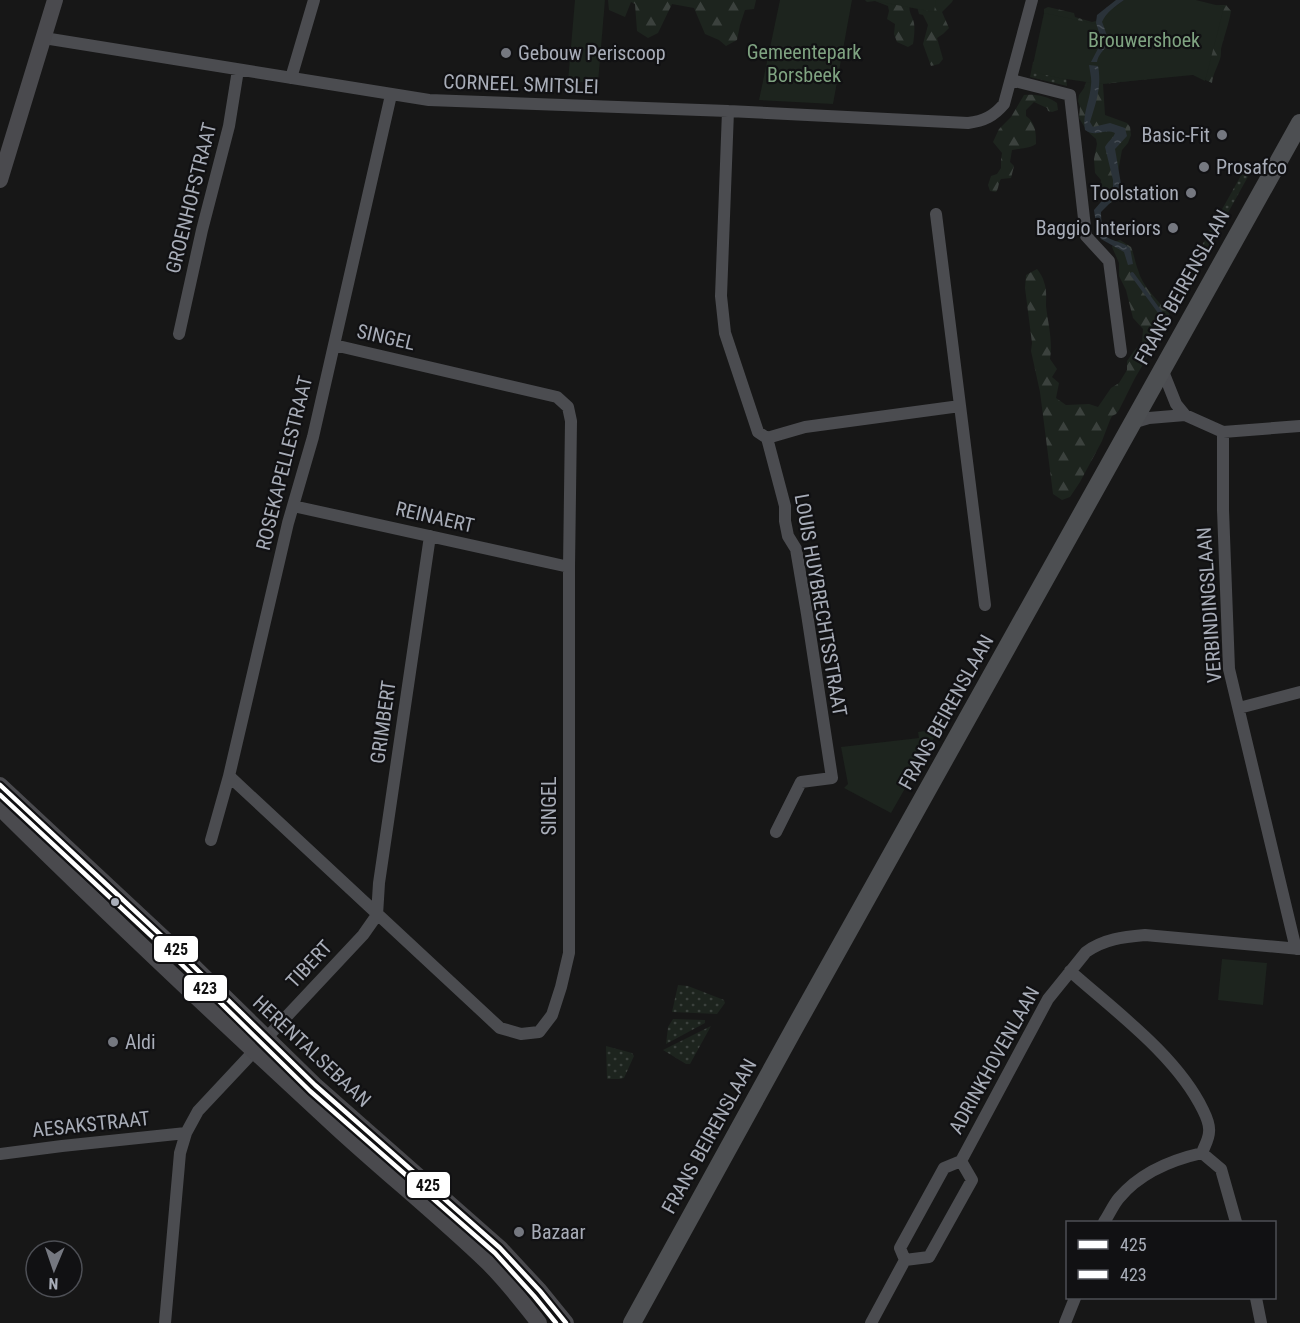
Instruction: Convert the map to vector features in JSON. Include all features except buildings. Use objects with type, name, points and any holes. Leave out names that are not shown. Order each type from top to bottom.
[{"type":"main road","points":[[0,180],[55,0]]},
{"type":"main road","name":"FRANS BEIRENSLAAN","points":[[632,1323],[1300,123]]},
{"type":"main road","name":"HERENTALSEBAAN","points":[[0,785],[180,953],[315,1085],[500,1248],[566,1323]]},
{"type":"main road","name":"HERENTALSEBAAN","points":[[0,808],[254,1052],[487,1261],[539,1323]]},
{"type":"street","points":[[291,78],[314,0]]},
{"type":"street","points":[[1032,0],[1011,80],[1070,95],[1086,236],[1109,261],[1121,352]]},
{"type":"street","name":"CORNEEL SMITSLEI","points":[[44,38],[429,100],[968,123],[980,121],[998,111],[1004,104],[1011,80]]},
{"type":"street","name":"GROENHOFSTRAAT","points":[[179,334],[202,230],[229,126],[238,70]]},
{"type":"street","name":"ROSEKAPELLESTRAAT","points":[[211,840],[229,776],[293,506],[313,437],[391,95]]},
{"type":"street","name":"LOUIS HUYBRECHTSSTRAAT","points":[[728,111],[722,315],[725,333],[758,432],[767,438],[785,506],[788,536],[796,549],[832,778],[801,782],[776,832]]},
{"type":"street","points":[[936,214],[985,605]]},
{"type":"street","name":"SINGEL","points":[[229,776],[500,1028],[521,1034],[539,1032],[552,1015],[569,953],[571,421],[568,407],[557,397],[334,345]]},
{"type":"street","points":[[1162,369],[1176,404],[1185,415],[1223,432],[1300,426]]},
{"type":"street","points":[[767,438],[806,427],[960,406]]},
{"type":"street","points":[[1132,423],[1149,418],[1185,415]]},
{"type":"street","name":"VERBINDINGSLAAN","points":[[1223,432],[1223,510],[1229,669],[1298,949]]},
{"type":"street","name":"REINAERT","points":[[293,506],[569,567]]},
{"type":"street","name":"GRIMBERT","points":[[377,915],[379,883],[430,536]]},
{"type":"street","points":[[1239,708],[1300,692]]},
{"type":"street","points":[[81,887],[93,872]]},
{"type":"street","name":"TIBERT","points":[[165,1323],[180,1153],[186,1133],[198,1112],[363,935],[377,915]]},
{"type":"street","name":"ADRINKHOVENLAAN","points":[[905,1260],[900,1248],[944,1168],[961,1161],[1048,999],[1078,960],[1094,946],[1122,937],[1145,935],[1298,949]]},
{"type":"street","points":[[1070,971],[1161,1053],[1190,1086],[1209,1127],[1202,1153]]},
{"type":"street","name":"AESAKSTRAAT","points":[[0,1154],[186,1133]]},
{"type":"street","points":[[1105,1221],[1119,1198],[1143,1176],[1168,1163],[1202,1153]]},
{"type":"street","points":[[1202,1153],[1221,1169],[1236,1221]]},
{"type":"street","name":"ADRINKHOVENLAAN","points":[[905,1260],[929,1257],[972,1180],[961,1161]]},
{"type":"street","name":"ADRINKHOVENLAAN","points":[[871,1323],[905,1260]]},
{"type":"street","points":[[1065,1323],[1075,1299]]},
{"type":"street","points":[[1256,1299],[1261,1323]]},
{"type":"green space","points":[[575,0],[605,0],[598,83],[568,81]]},
{"type":"green space","points":[[608,0],[756,0],[754,9],[745,10],[737,40],[726,46],[705,34],[694,8],[672,4],[658,33],[648,38],[637,31],[635,4],[631,2],[625,17],[609,10]]},
{"type":"green space","name":"Gemeentepark Borsbeek","points":[[780,0],[852,0],[833,104],[759,100]]},
{"type":"green space","points":[[865,0],[953,0],[942,12],[949,28],[937,38],[943,59],[939,64],[931,66],[923,44],[928,25],[923,15],[919,14],[916,3],[910,4],[914,31],[913,44],[908,47],[897,42],[894,34],[895,24],[887,19],[888,6]]},
{"type":"green space","name":"Gemeentepark Borsbeek","points":[[870,0],[936,0],[934,12]]},
{"type":"green space","name":"Brouwershoek","points":[[1124,0],[1196,0],[1224,7],[1205,81],[1193,75],[1100,84],[1059,78],[1032,69],[1044,13],[1096,24],[1102,22],[1109,12]]},
{"type":"green space","name":"Brouwershoek","points":[[1217,5],[1226,5],[1231,11],[1212,83],[1192,74],[1103,84],[1105,115],[1127,123],[1131,135],[1122,150],[1117,177],[1118,188],[1112,202],[1106,205],[1101,202],[1101,180],[1095,173],[1096,139],[1087,131],[1079,118],[1079,95],[1086,82],[1044,19],[1044,9],[1048,7],[1074,13],[1075,17],[1092,22],[1112,8],[1210,10]]},
{"type":"green space","points":[[1033,62],[1066,74],[1067,86],[1030,77]]},
{"type":"green space","points":[[1024,95],[1037,95],[1050,99],[1057,103],[1058,110],[1048,111],[1047,108],[1034,102],[1026,110],[1026,116],[1035,128],[1036,144],[1012,150],[1010,162],[1014,166],[1011,178],[1001,179],[996,192],[990,191],[988,185],[991,176],[997,174],[1001,168],[1002,153],[993,142],[999,129],[1011,117]]},
{"type":"green space","points":[[1244,170],[1250,173],[1183,294],[1177,290]]},
{"type":"green space","points":[[1120,240],[1131,247],[1143,282],[1169,313],[1170,319],[1119,410],[1112,416],[1102,441],[1080,482],[1070,497],[1062,500],[1053,494],[1040,392],[1031,351],[1025,288],[1026,275],[1037,269],[1045,285],[1051,339],[1050,359],[1057,369],[1052,377],[1059,383],[1056,398],[1066,405],[1089,404],[1098,407],[1111,388],[1119,383],[1127,370],[1127,361],[1142,343],[1143,329],[1133,318],[1126,290],[1119,276],[1119,263],[1112,247],[1114,242]]},
{"type":"green space","points":[[939,729],[891,813],[844,788],[848,784],[841,747],[919,738],[918,732]]},
{"type":"green space","points":[[1222,959],[1267,963],[1263,1005],[1218,1000]]},
{"type":"green space","points":[[678,985],[688,986],[724,1000],[725,1003],[717,1014],[672,1012]]},
{"type":"green space","points":[[673,1019],[705,1020],[705,1023],[666,1044],[668,1027]]},
{"type":"green space","points":[[711,1026],[690,1064],[686,1064],[663,1050]]},
{"type":"green space","points":[[606,1046],[632,1053],[634,1056],[624,1078],[607,1079]]},
{"type":"water","points":[[1116,0],[1124,0],[1104,18],[1102,22],[1107,42],[1097,62],[1091,62],[1102,41],[1096,23],[1097,15]]},
{"type":"water","points":[[1089,65],[1098,66],[1099,81],[1090,122],[1093,127],[1110,123],[1125,128],[1127,136],[1115,149],[1120,190],[1101,212],[1102,225],[1107,237],[1130,248],[1133,264],[1128,265],[1124,252],[1101,239],[1097,231],[1094,210],[1113,188],[1105,147],[1115,133],[1093,133],[1085,130],[1091,83]]},
{"type":"waterway","points":[[1132,274],[1165,319]]},
{"type":"transit line","name":"425","points":[[0,785],[180,953],[315,1085],[500,1248],[566,1323]]},
{"type":"transit line","name":"423","points":[[0,795],[175,958],[310,1091],[495,1253],[556,1323]]},
{"type":"place","name":"Gebouw Periscoop","points":[[506,53]]},
{"type":"place","name":"Basic-Fit","points":[[1222,135]]},
{"type":"place","name":"Prosafco","points":[[1204,167]]},
{"type":"place","name":"Toolstation","points":[[1191,193]]},
{"type":"place","name":"Baggio Interiors","points":[[1173,228]]},
{"type":"place","name":"Aldi","points":[[113,1042]]},
{"type":"place","name":"Bazaar","points":[[519,1232]]}]
